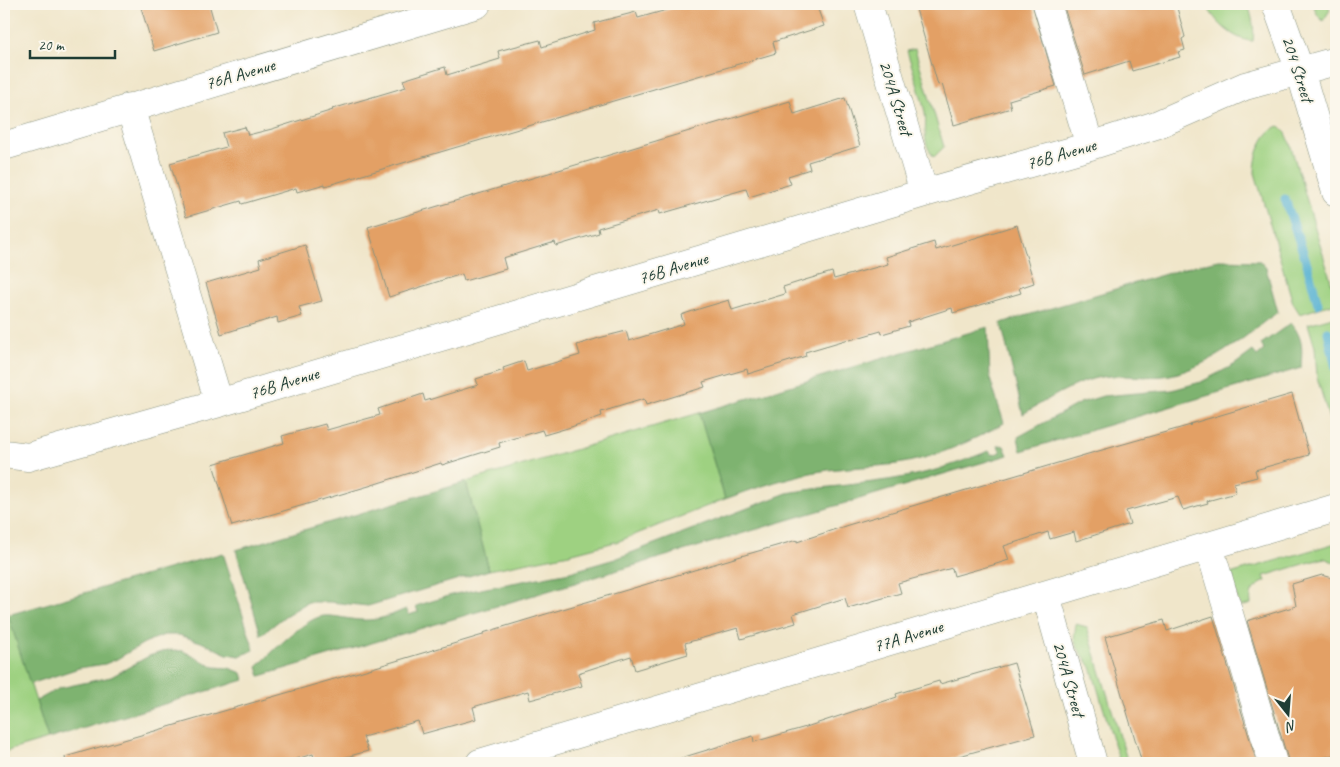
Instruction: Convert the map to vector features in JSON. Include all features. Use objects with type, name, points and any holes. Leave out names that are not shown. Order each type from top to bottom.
[{"type":"street","name":"76A Avenue","points":[[4,146],[432,10],[478,4]]},
{"type":"street","name":"204A Street","points":[[868,4],[924,193]]},
{"type":"street","points":[[1047,4],[1090,146]]},
{"type":"street","name":"204 Street","points":[[1276,4],[1300,71],[1336,192]]},
{"type":"street","name":"76B Avenue","points":[[4,454],[28,457],[219,403],[924,193],[1090,146],[1156,125],[1245,86],[1336,61]]},
{"type":"street","points":[[130,107],[219,403]]},
{"type":"street","name":"77A Avenue","points":[[480,763],[1336,508]]},
{"type":"street","points":[[1209,546],[1273,763]]},
{"type":"street","name":"204A Street","points":[[1046,595],[1093,763]]},
{"type":"green space","points":[[1206,4],[1248,4],[1253,22],[1253,41],[1232,34],[1219,23]]},
{"type":"green space","points":[[1313,4],[1328,4],[1330,10],[1323,21],[1317,14]]},
{"type":"green space","points":[[915,49],[944,147],[934,157],[927,145],[924,108],[907,51]]},
{"type":"green space","points":[[1279,126],[1286,133],[1289,140],[1336,298],[1332,304],[1300,314],[1293,303],[1255,173],[1256,159],[1264,139],[1268,133]]},
{"type":"green space","points":[[1219,260],[1260,261],[1266,268],[1278,312],[1226,350],[1192,368],[1161,376],[1099,377],[1065,390],[1023,414],[1001,323],[1196,265]]},
{"type":"green space","points":[[1336,316],[1336,435],[1332,429],[1317,377],[1315,347],[1308,324]]},
{"type":"green space","points":[[1291,323],[1300,339],[1302,350],[1301,368],[1021,451],[1018,437],[1080,403],[1103,396],[1172,390],[1201,382],[1234,365],[1253,351],[1257,356],[1264,350],[1261,344]]},
{"type":"green space","points":[[988,327],[990,379],[1004,423],[965,443],[925,458],[897,464],[815,472],[776,482],[725,499],[699,413]]},
{"type":"green space","points":[[699,413],[725,499],[619,541],[569,554],[489,570],[466,482]]},
{"type":"green space","points":[[998,446],[1004,446],[1008,455],[260,676],[257,667],[298,629],[316,618],[329,616],[357,620],[374,620],[406,609],[409,615],[418,612],[416,606],[455,594],[570,572],[615,559],[787,493],[907,477],[949,466],[989,451],[992,455],[1001,452]]},
{"type":"green space","points":[[466,482],[489,570],[368,606],[308,602],[285,616],[261,635],[236,550]]},
{"type":"green space","points":[[1336,543],[1336,563],[1324,558],[1264,576],[1266,581],[1252,592],[1251,604],[1240,607],[1230,574]]},
{"type":"green space","points":[[223,553],[254,650],[240,656],[227,654],[201,642],[179,635],[164,635],[144,643],[105,664],[79,668],[30,684],[8,615]]},
{"type":"green space","points":[[4,601],[48,739],[4,752]]},
{"type":"green space","points":[[1076,624],[1087,627],[1128,763],[1120,763],[1091,667],[1077,647],[1074,639]]},
{"type":"green space","points":[[168,650],[183,651],[214,667],[229,668],[242,673],[244,680],[48,739],[36,701],[60,688],[111,677],[149,656]]},
{"type":"building","points":[[140,4],[209,4],[217,32],[154,51]]},
{"type":"building","points":[[688,4],[816,4],[824,26],[773,42],[776,53],[325,186],[325,184],[297,192],[296,188],[242,204],[241,201],[186,217],[170,163],[226,147],[222,133],[245,127],[248,135],[272,129],[406,87],[403,80],[445,67],[447,75],[500,59],[498,51],[540,40],[542,47],[595,30],[594,23],[636,12],[638,18]]},
{"type":"building","points":[[936,4],[1032,4],[1056,86],[1009,100],[1011,108],[954,125],[942,84],[938,85],[916,9]]},
{"type":"building","points":[[1063,4],[1176,4],[1185,37],[1182,39],[1185,50],[1178,52],[1180,57],[1132,71],[1129,61],[1085,75]]},
{"type":"building","points":[[845,98],[860,146],[808,162],[810,169],[788,176],[791,184],[749,197],[746,189],[660,214],[659,210],[598,228],[599,233],[556,246],[555,242],[503,258],[506,269],[464,281],[462,274],[389,297],[368,227],[790,101],[794,114]]},
{"type":"building","points":[[1017,225],[1034,283],[1019,288],[1021,293],[953,313],[952,308],[908,322],[909,326],[882,334],[881,331],[849,339],[805,352],[806,356],[748,374],[747,369],[703,382],[705,387],[646,405],[644,399],[601,412],[602,416],[571,427],[544,435],[542,430],[499,443],[500,447],[442,465],[441,463],[232,526],[213,464],[284,443],[282,436],[325,424],[327,430],[380,415],[378,409],[423,394],[425,401],[478,385],[476,379],[524,361],[527,371],[580,355],[577,345],[599,338],[626,331],[629,341],[684,324],[681,315],[729,300],[732,310],[785,294],[783,287],[805,280],[832,272],[834,279],[888,264],[886,257],[934,242],[936,250]]},
{"type":"building","points":[[305,245],[322,301],[299,307],[302,316],[278,323],[277,317],[221,334],[206,283],[261,267],[259,259]]},
{"type":"building","points":[[1292,394],[1309,455],[1255,470],[1257,477],[1234,483],[1236,493],[1207,501],[1208,503],[1183,510],[1178,497],[1126,511],[1130,524],[1076,541],[1074,532],[1050,539],[1048,532],[1004,546],[1009,560],[954,576],[952,568],[898,583],[901,593],[848,608],[845,598],[793,614],[796,623],[741,639],[738,628],[685,643],[688,654],[635,670],[631,656],[578,673],[582,686],[530,700],[528,691],[473,707],[476,719],[422,734],[418,721],[363,737],[368,751],[324,763],[315,763],[313,754],[283,763],[66,763],[65,757],[369,669],[536,617],[797,540],[797,542],[848,525]]},
{"type":"building","points":[[1322,575],[1336,579],[1336,754],[1306,763],[1289,763],[1247,621],[1296,606],[1292,584]]},
{"type":"building","points":[[1213,616],[1256,760],[1245,763],[1142,763],[1105,637],[1164,620],[1167,631]]},
{"type":"building","points":[[1014,663],[1035,735],[934,763],[682,763],[681,758],[753,736],[754,742],[897,697],[896,694],[939,681],[940,684]]},
{"type":"waterway","points":[[1285,199],[1318,304]]},
{"type":"waterway","points":[[1328,332],[1336,368]]}]
